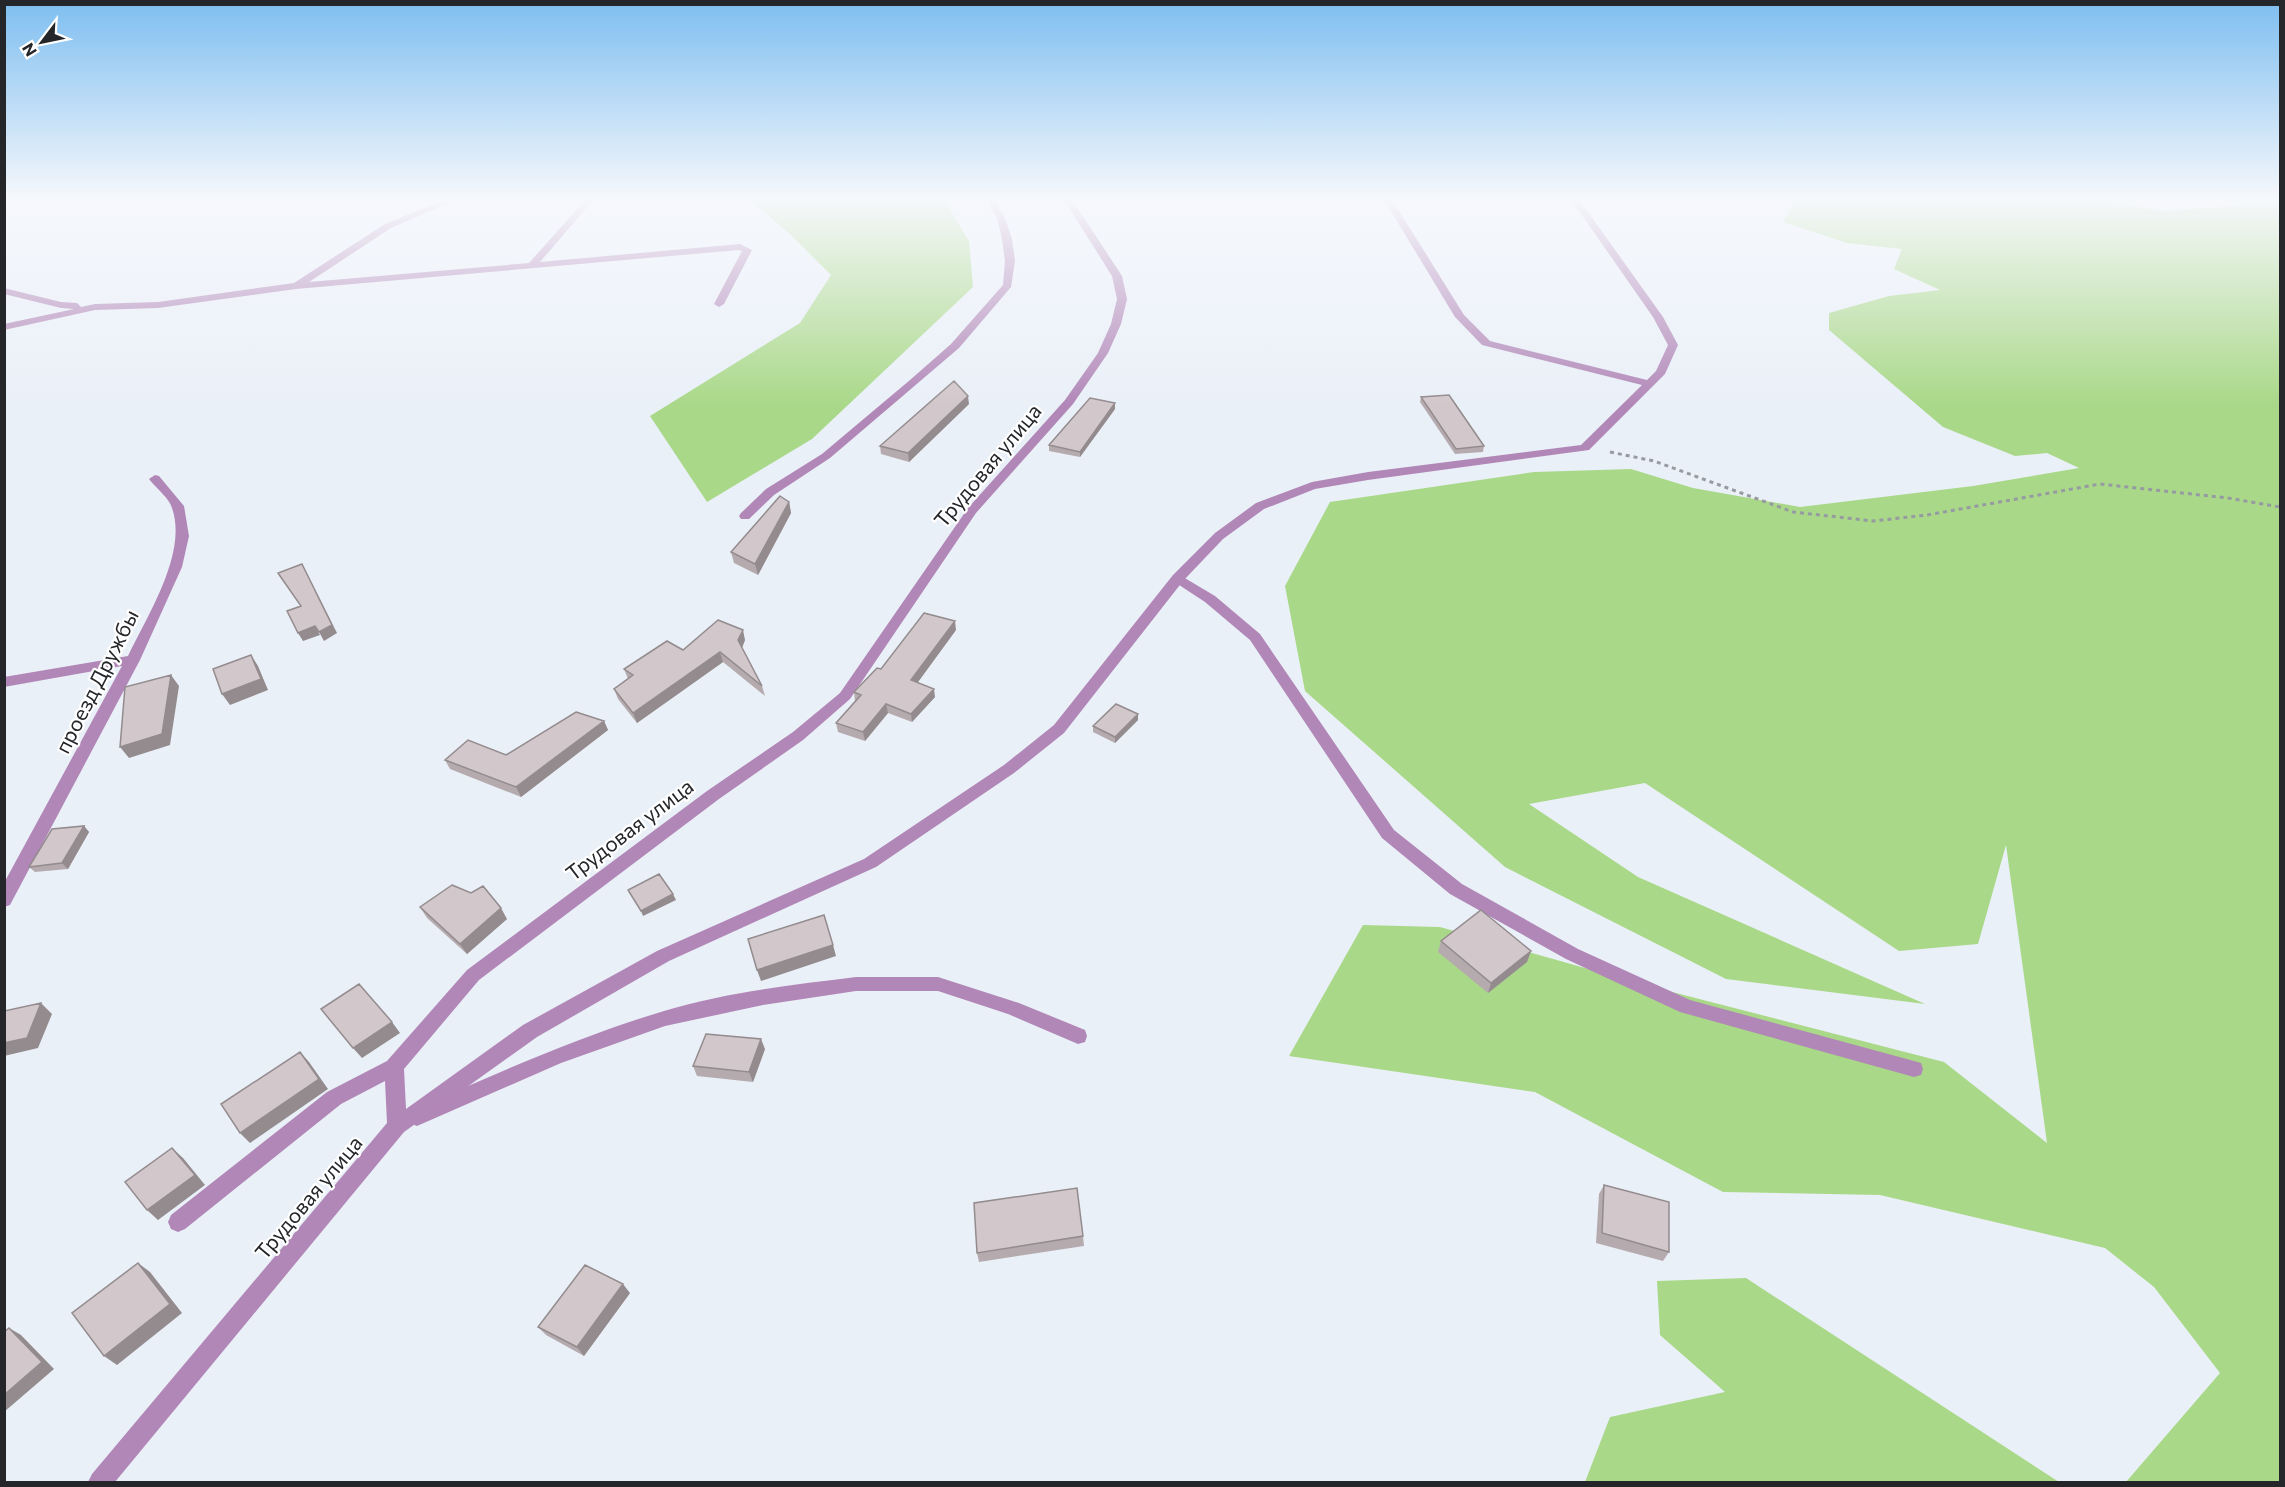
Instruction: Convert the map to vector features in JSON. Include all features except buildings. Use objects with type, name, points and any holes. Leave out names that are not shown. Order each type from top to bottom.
[{"type":"street","points":[[296,286],[325,267]]},
{"type":"street","points":[[4,291],[61,305],[95,307],[158,305],[296,286],[505,267]]},
{"type":"street","points":[[719,304],[738,267]]},
{"type":"street","points":[[745,516],[770,492],[826,456],[955,346],[1008,285],[1009,267]]},
{"type":"street","name":"Трудовая улица","points":[[394,1067],[473,975],[713,795],[798,735],[845,696],[972,511],[1069,402],[1103,353],[1116,324],[1122,299],[1117,276],[1111,267]]},
{"type":"street","points":[[1430,267],[1460,317],[1486,344],[1650,384]]},
{"type":"street","points":[[397,1126],[530,1031],[663,956],[870,863],[1009,770],[1059,729],[1178,578],[1219,536],[1260,506],[1312,486],[1368,476],[1586,448],[1650,384],[1660,372],[1673,345],[1658,317],[1623,267]]},
{"type":"street","points":[[4,327],[95,307]]},
{"type":"street","name":"проезд Дружбы","points":[[4,900],[133,660],[177,567],[183,536],[178,506],[155,479]]},
{"type":"street","points":[[1178,578],[1210,599],[1255,637],[1388,834],[1456,889],[1572,954],[1686,1007],[1914,1069]]},
{"type":"street","points":[[4,682],[133,660]]},
{"type":"street","points":[[397,1126],[555,1057],[665,1018],[763,997],[856,984],[938,984],[1013,1008],[1078,1036]]},
{"type":"street","points":[[178,1222],[334,1098],[394,1067],[397,1126]]},
{"type":"street","name":"Трудовая улица","points":[[100,1482],[397,1126]]},
{"type":"path","points":[[1586,448],[1654,461],[1793,512],[1873,521],[1928,515],[2100,484],[2228,498],[2280,507]]},
{"type":"green space","points":[[823,267],[971,267],[973,287],[812,439],[707,502],[650,416],[800,323],[831,275]]},
{"type":"green space","points":[[2280,267],[2280,1482],[2126,1482],[2220,1373],[2154,1287],[2105,1248],[1880,1195],[1723,1192],[1535,1092],[1289,1056],[1363,925],[1440,927],[1645,985],[1944,1062],[2047,1143],[2006,845],[1978,944],[1899,951],[1645,783],[1529,804],[1638,877],[1925,1004],[1726,979],[1505,867],[1305,691],[1285,586],[1330,502],[1534,472],[1631,469],[1693,488],[1800,507],[1973,486],[2079,468],[2047,453],[2015,456],[1943,427],[1829,330],[1829,313],[1889,296],[1940,290],[1894,269]]},
{"type":"green space","points":[[1746,1278],[2059,1482],[1585,1482],[1610,1417],[1725,1392],[1660,1335],[1657,1281]]}]
